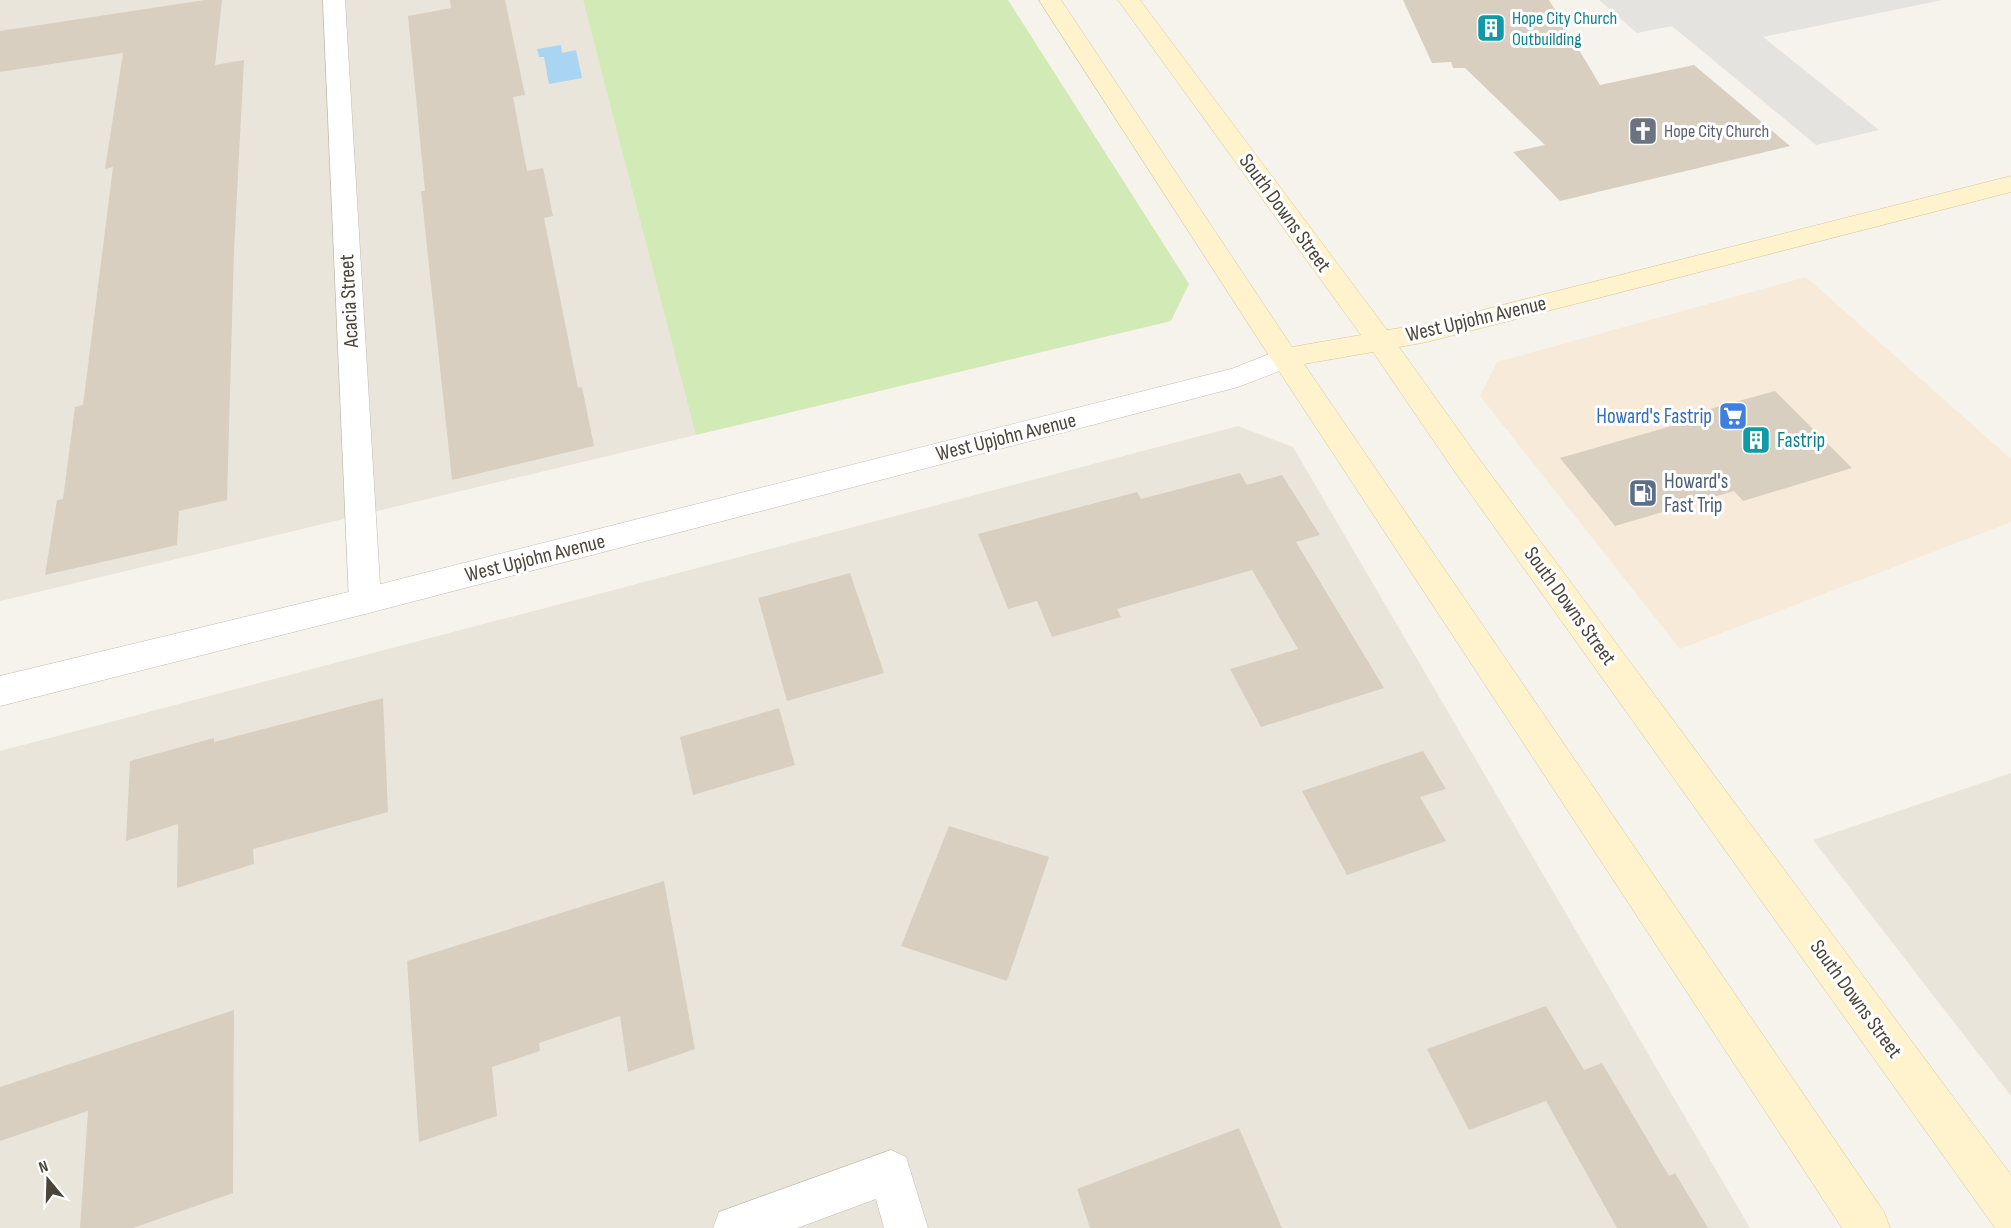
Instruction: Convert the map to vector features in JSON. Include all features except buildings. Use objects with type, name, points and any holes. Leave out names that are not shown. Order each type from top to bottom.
[{"type":"main road","points":[[1050,0],[1285,358],[1868,1228]]},
{"type":"main road","name":"South Downs Street","points":[[1129,0],[1379,340],[1680,759],[2011,1212]]},
{"type":"main road","name":"West Upjohn Avenue","points":[[1285,358],[1433,332],[2011,184]]},
{"type":"street","name":"Acacia Street","points":[[334,0],[365,601]]},
{"type":"street","name":"West Upjohn Avenue","points":[[0,691],[365,601],[1238,377],[1285,358]]},
{"type":"street","points":[[735,1228],[891,1172],[906,1228]]},
{"type":"shaded area","points":[[0,0],[583,0],[700,434],[0,601]]},
{"type":"shaded area","points":[[1599,0],[1942,0],[1763,37],[1879,130],[1816,145],[1672,26],[1637,33]]},
{"type":"shaded area","points":[[1806,277],[2011,459],[2011,522],[1680,649],[1480,396],[1497,362]]},
{"type":"shaded area","points":[[1238,426],[1293,447],[1750,1228],[0,1228],[0,751]]},
{"type":"shaded area","points":[[2011,773],[2011,1096],[1813,840]]},
{"type":"green space","points":[[583,0],[1008,0],[1189,284],[1171,321],[696,435]]},
{"type":"water","points":[[561,45],[562,53],[576,50],[582,78],[549,84],[544,57],[539,57],[537,49]]},
{"type":"place","name":"Hope City Church Outbuilding","points":[[1491,28]]},
{"type":"place","name":"Hope City Church","points":[[1643,131]]},
{"type":"place","name":"Howard's Fastrip","points":[[1733,416]]},
{"type":"place","name":"Fastrip","points":[[1756,440]]},
{"type":"place","name":"Howard's Fast Trip","points":[[1643,493]]}]
